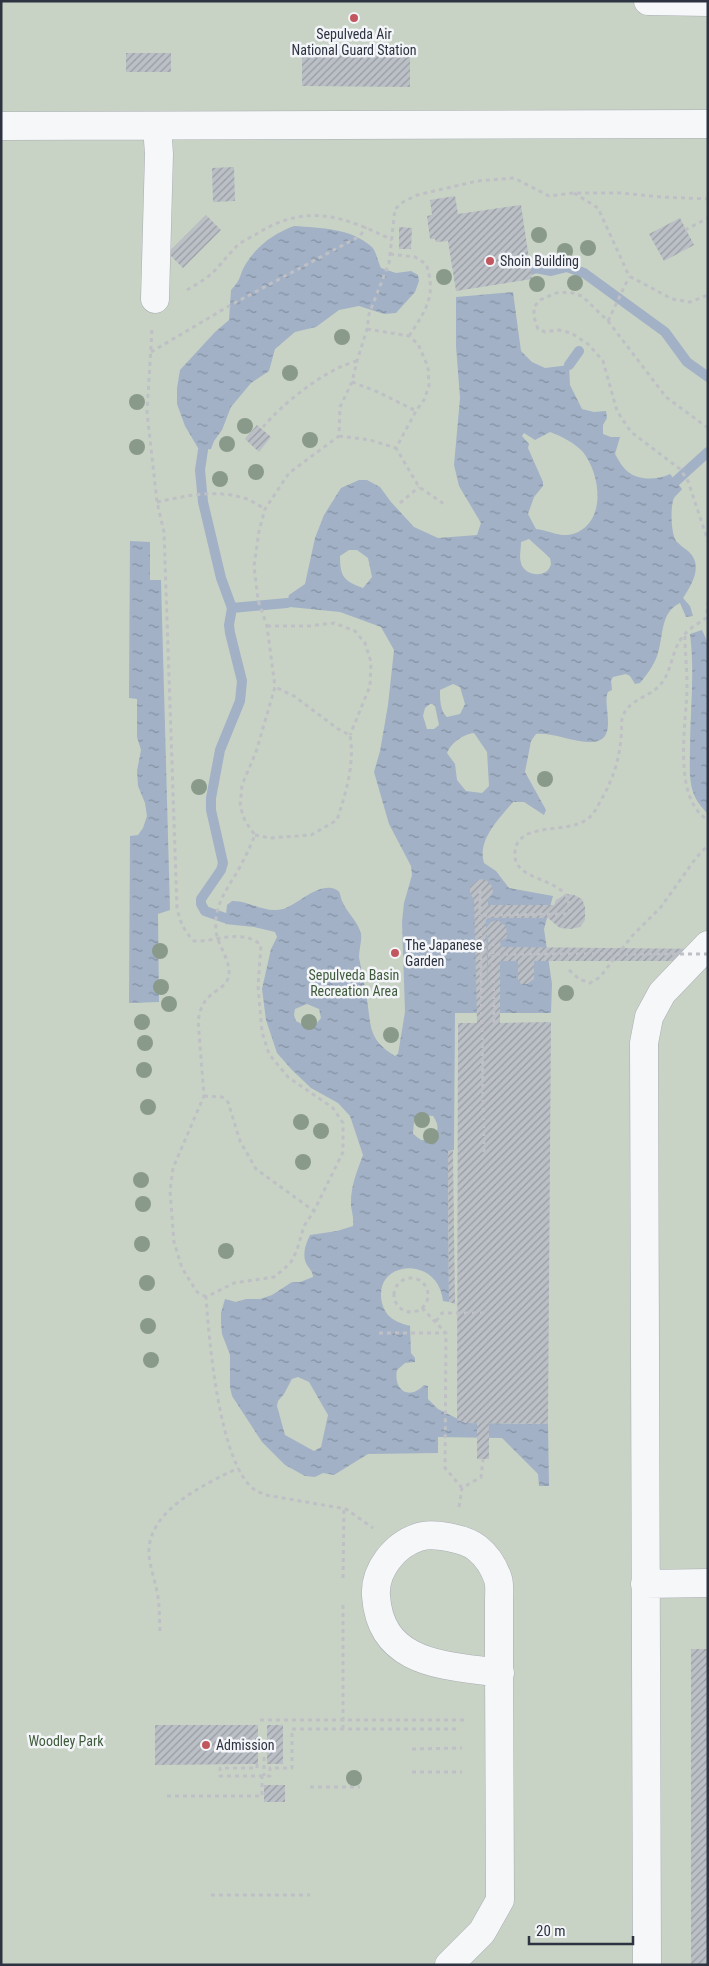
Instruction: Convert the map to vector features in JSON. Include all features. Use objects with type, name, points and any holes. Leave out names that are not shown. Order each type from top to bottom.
[{"type":"lane","points":[[648,1],[708,2]]},
{"type":"lane","points":[[1,126],[708,124]]},
{"type":"lane","points":[[155,299],[159,154],[157,126]]},
{"type":"lane","points":[[647,1965],[644,1043],[648,1017],[662,992],[708,946]]},
{"type":"lane","points":[[449,1965],[482,1932],[500,1900],[500,1673],[498,1580],[490,1562],[476,1547],[454,1539],[437,1535],[419,1537],[399,1548],[383,1565],[375,1585],[377,1612],[386,1631],[404,1651],[425,1661],[500,1673]]},
{"type":"lane","points":[[645,1584],[708,1584]]},
{"type":"path","points":[[339,436],[340,407],[352,382],[367,329],[369,314],[389,263],[394,210],[403,202],[417,195],[476,181],[514,178],[549,196],[573,193],[621,193],[708,199]]},
{"type":"path","points":[[573,193],[598,208],[629,276],[672,299],[690,302],[708,295]]},
{"type":"path","points":[[206,1297],[234,1282],[274,1277],[291,1262],[297,1250],[304,1226],[314,1211],[343,1152],[343,1123],[333,1108],[288,1077],[269,1054],[262,1032],[258,986],[261,945],[256,941],[233,935],[194,941],[186,933],[179,920],[177,908],[164,532],[157,502],[147,412],[155,299],[185,291],[211,275],[239,245],[270,226],[293,217],[314,215],[331,218],[366,227],[392,240]]},
{"type":"path","points":[[685,230],[708,218]]},
{"type":"path","points":[[151,352],[229,306],[360,236],[366,227]]},
{"type":"path","points":[[390,254],[415,257],[426,264],[431,278],[432,293],[424,313],[409,336]]},
{"type":"path","points":[[608,321],[629,276]]},
{"type":"path","points":[[708,428],[666,397],[608,321],[582,296],[570,292],[556,293],[540,300],[534,308],[534,317],[538,329],[545,332],[559,330],[571,334],[588,344],[603,360],[617,411],[631,432],[680,469],[688,481],[708,541]]},
{"type":"path","points":[[367,329],[409,336],[418,344],[428,368],[429,386],[424,400],[396,448]]},
{"type":"path","points":[[263,427],[290,400],[346,363],[357,360]]},
{"type":"path","points":[[352,382],[378,392],[416,411]]},
{"type":"path","points":[[267,626],[334,624],[355,631],[365,643],[371,662],[370,686],[350,735],[352,748],[348,784],[337,820],[311,835],[270,838],[255,835],[245,821],[240,806],[242,785],[256,752],[275,688],[267,626],[258,600],[254,566],[259,531],[265,509],[289,473],[339,436],[370,440],[396,448],[418,487],[444,504]]},
{"type":"path","points":[[400,503],[418,487]]},
{"type":"path","points":[[157,502],[190,494],[215,494],[244,498],[265,509]]},
{"type":"path","points":[[480,915],[570,914],[568,898],[559,889],[520,868],[516,861],[515,851],[520,839],[530,832],[567,828],[586,821],[594,812],[614,774],[618,761],[622,719],[628,706],[656,690],[662,683],[675,649],[684,634],[707,620],[708,601]]},
{"type":"path","points":[[684,634],[687,686],[683,749],[685,779],[691,800],[701,816],[708,820]]},
{"type":"path","points":[[275,688],[294,696],[338,729],[350,735]]},
{"type":"path","points":[[206,1297],[197,1292],[182,1268],[174,1242],[170,1191],[173,1168],[204,1096],[198,1020],[200,1009],[207,999],[226,983],[229,974],[227,963],[217,938],[216,915],[223,893],[242,863],[255,835]]},
{"type":"path","points":[[568,970],[579,979],[590,983],[600,977],[632,936],[661,907],[696,858],[708,845]]},
{"type":"path","points":[[480,890],[484,1152]]},
{"type":"path","points":[[493,930],[494,1023]]},
{"type":"path","points":[[493,954],[708,954]]},
{"type":"path","points":[[204,1096],[222,1097],[228,1102],[240,1141],[256,1169],[314,1211]]},
{"type":"path","points":[[409,1278],[420,1281],[423,1284],[428,1294],[422,1308],[411,1312],[400,1308],[396,1304],[394,1294],[399,1283],[409,1278]]},
{"type":"path","points":[[206,1297],[210,1350],[218,1401],[238,1468],[249,1484],[256,1491],[266,1495],[344,1508],[399,1548]]},
{"type":"path","points":[[422,1308],[446,1333],[445,1468],[462,1488],[454,1539]]},
{"type":"path","points":[[436,1321],[442,1313],[488,1312]]},
{"type":"path","points":[[379,1333],[446,1333]]},
{"type":"path","points":[[462,1488],[481,1477],[483,1459]]},
{"type":"path","points":[[160,1631],[158,1594],[149,1555],[150,1543],[157,1526],[171,1509],[192,1491],[238,1468]]},
{"type":"path","points":[[343,1585],[344,1508]]},
{"type":"path","points":[[343,1595],[343,1729]]},
{"type":"path","points":[[260,1720],[472,1720]]},
{"type":"path","points":[[425,1720],[425,1729]]},
{"type":"path","points":[[257,1764],[257,1768],[220,1768],[220,1776],[270,1776],[270,1768],[292,1768],[292,1729],[459,1729]]},
{"type":"path","points":[[167,1796],[262,1796],[264,1744],[253,1744]]},
{"type":"path","points":[[412,1749],[462,1748]]},
{"type":"path","points":[[412,1772],[462,1772]]},
{"type":"path","points":[[310,1786],[360,1786]]},
{"type":"path","points":[[210,1896],[310,1896]]},
{"type":"green space","name":"Sepulveda Basin Recreation Area","points":[[1,1],[708,1],[708,1965],[1,1965]]},
{"type":"water","points":[[294,226],[335,230],[355,236],[372,247],[381,268],[396,273],[411,271],[418,275],[419,281],[415,292],[396,313],[384,314],[359,306],[339,310],[316,327],[295,332],[275,349],[269,371],[251,383],[231,407],[222,430],[211,449],[203,450],[198,448],[185,426],[177,404],[180,370],[215,332],[229,320],[231,290],[254,253],[272,237]]},
{"type":"water","points":[[513,292],[521,351],[532,362],[545,368],[569,365],[570,385],[582,409],[594,412],[606,411],[607,418],[603,425],[603,434],[611,437],[620,437],[615,454],[627,471],[642,478],[660,477],[670,474],[682,489],[673,502],[673,532],[676,541],[693,556],[696,568],[693,581],[683,598],[690,606],[693,616],[686,617],[680,603],[673,607],[665,619],[656,659],[640,683],[635,684],[630,676],[626,674],[613,677],[611,680],[612,690],[608,692],[607,697],[608,726],[604,738],[598,741],[584,742],[536,734],[531,741],[525,772],[546,810],[544,815],[524,802],[513,802],[486,838],[483,854],[484,863],[496,871],[509,888],[553,896],[544,929],[552,984],[551,1013],[455,1013],[454,1150],[448,1151],[449,1302],[443,1301],[439,1286],[430,1275],[419,1270],[407,1268],[396,1271],[387,1278],[382,1289],[382,1303],[389,1316],[396,1321],[410,1326],[411,1353],[415,1358],[415,1362],[405,1363],[397,1370],[397,1383],[400,1388],[408,1393],[418,1390],[424,1385],[428,1386],[428,1399],[438,1409],[466,1423],[548,1424],[549,1486],[539,1486],[538,1474],[502,1438],[438,1437],[438,1453],[368,1454],[334,1475],[323,1473],[315,1477],[305,1476],[285,1465],[262,1442],[232,1396],[230,1387],[230,1355],[222,1334],[221,1323],[221,1313],[225,1299],[236,1302],[246,1299],[260,1299],[272,1295],[292,1282],[300,1282],[313,1277],[305,1260],[304,1252],[307,1241],[310,1235],[337,1231],[353,1226],[352,1193],[354,1180],[363,1155],[350,1116],[338,1103],[311,1088],[277,1053],[266,1020],[262,989],[271,949],[277,937],[275,932],[254,927],[225,924],[227,905],[232,901],[238,901],[269,910],[276,910],[283,909],[322,888],[338,891],[361,934],[359,957],[372,1030],[379,1043],[395,1056],[398,1054],[405,1012],[402,922],[404,903],[412,875],[411,866],[389,824],[374,772],[380,751],[388,705],[394,650],[381,627],[340,612],[290,607],[287,603],[289,595],[305,584],[315,538],[324,515],[341,488],[359,480],[367,480],[380,487],[414,527],[438,538],[477,535],[481,523],[459,486],[454,465],[460,398],[456,346],[456,297]],"holes":[[[550,432],[572,443],[583,452],[594,473],[598,497],[596,509],[591,520],[584,528],[569,535],[536,529],[528,514],[534,497],[543,486],[543,482],[528,448],[529,444],[522,436],[524,433],[535,440]],[[529,539],[550,558],[551,564],[544,573],[528,572],[522,567],[520,556],[521,542]],[[349,550],[357,550],[368,558],[372,577],[363,588],[347,580],[342,574],[340,556]],[[453,684],[460,687],[465,704],[460,714],[447,717],[440,701],[440,690]],[[432,704],[435,706],[439,725],[434,729],[427,729],[423,716],[425,708]],[[474,733],[487,752],[489,786],[482,793],[466,791],[457,780],[455,764],[447,753],[454,743],[466,735]],[[307,1004],[319,1009],[321,1018],[312,1029],[296,1021],[295,1009]],[[421,1115],[433,1116],[438,1128],[435,1136],[433,1140],[421,1140],[413,1134],[414,1122]],[[298,1377],[309,1382],[328,1415],[321,1447],[314,1451],[285,1435],[277,1406],[278,1401],[292,1379]]]},
{"type":"water","points":[[130,541],[150,542],[150,580],[161,580],[170,910],[158,914],[159,1002],[129,1003],[130,836],[138,835],[143,828],[147,816],[145,803],[138,786],[137,771],[141,750],[137,737],[137,699],[129,698]]},
{"type":"water","points":[[702,630],[708,643],[708,814],[698,803],[693,793],[690,768],[692,678],[690,634]]},
{"type":"building","points":[[302,49],[410,49],[410,87],[302,86]]},
{"type":"building","points":[[126,53],[171,53],[171,72],[126,72]]},
{"type":"building","points":[[234,167],[235,201],[213,202],[212,168]]},
{"type":"building","name":"Shoin Building","points":[[455,196],[458,214],[521,205],[532,279],[456,291],[448,241],[436,242],[435,239],[430,239],[427,216],[432,215],[430,200]]},
{"type":"building","points":[[206,215],[221,230],[183,268],[168,253]]},
{"type":"building","points":[[680,218],[694,245],[664,261],[649,234]]},
{"type":"building","points":[[399,227],[412,228],[411,249],[399,249]]},
{"type":"building","points":[[257,425],[271,437],[259,452],[245,439]]},
{"type":"building","points":[[479,879],[486,880],[492,886],[493,892],[488,900],[488,905],[554,905],[556,900],[566,894],[582,899],[585,907],[585,920],[580,927],[571,929],[560,928],[548,918],[488,918],[486,920],[486,928],[491,922],[497,920],[506,926],[507,935],[506,938],[500,941],[501,947],[708,949],[708,961],[534,961],[534,979],[527,984],[521,984],[518,979],[518,961],[500,961],[500,1023],[551,1022],[548,1424],[489,1423],[489,1459],[477,1459],[477,1423],[466,1423],[457,1420],[458,1023],[477,1023],[474,900],[470,893],[470,887]],"holes":[[[486,934],[488,938],[488,986]]]},
{"type":"building","points":[[448,1151],[453,1151],[455,1304],[449,1302]]},
{"type":"building","points":[[691,1649],[708,1649],[708,1965],[691,1965]]},
{"type":"building","name":"Admission","points":[[155,1725],[258,1725],[258,1764],[155,1765]]},
{"type":"building","points":[[267,1725],[283,1725],[283,1764],[267,1764]]},
{"type":"building","points":[[264,1785],[285,1785],[285,1802],[264,1802]]},
{"type":"waterway","points":[[519,269],[528,271],[536,268],[551,271],[567,267],[584,273],[665,332],[687,362],[708,377]]},
{"type":"waterway","points":[[569,365],[579,351]]},
{"type":"waterway","points":[[203,450],[200,470],[203,502],[221,578],[232,608],[229,625],[230,633],[242,681],[240,701],[220,750],[211,798],[211,810],[223,863],[221,870],[201,899],[201,904],[205,911],[225,918]]},
{"type":"waterway","points":[[676,481],[708,452]]},
{"type":"waterway","points":[[232,608],[287,603]]},
{"type":"place","name":"Sepulveda Air National Guard Station","points":[[354,18]]},
{"type":"place","name":"Shoin Building","points":[[490,261]]},
{"type":"place","name":"The Japanese Garden","points":[[395,953]]},
{"type":"place","name":"Admission","points":[[206,1745]]},
{"type":"park label","name":"Woodley Park","points":[[66,1741]]}]
